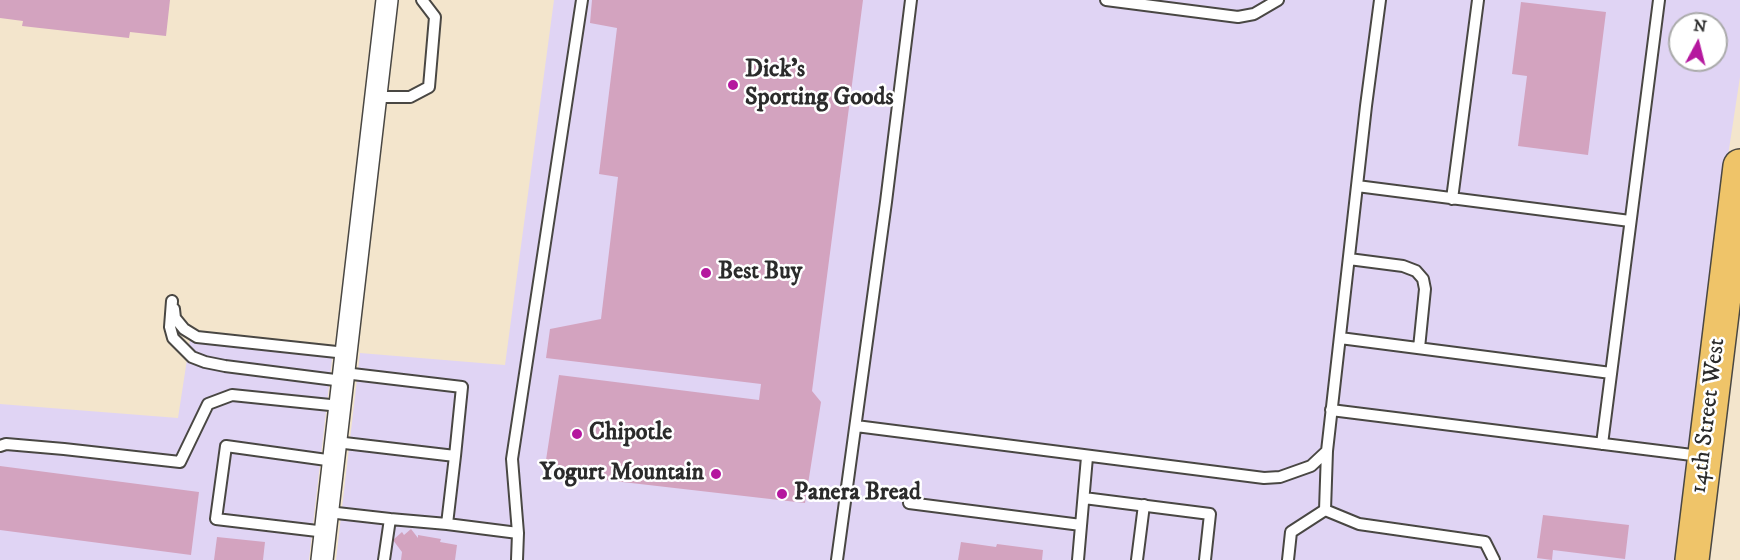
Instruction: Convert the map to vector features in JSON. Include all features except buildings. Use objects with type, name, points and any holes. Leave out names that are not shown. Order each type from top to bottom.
[{"type":"main road","name":"14th Street West","points":[[1692,560],[1740,166]]},
{"type":"street","points":[[322,560],[387,0]]},
{"type":"lane","points":[[376,97],[410,98],[429,87],[435,17],[422,0]]},
{"type":"lane","points":[[517,560],[518,533],[512,459],[582,0]]},
{"type":"lane","points":[[837,560],[911,0]]},
{"type":"lane","points":[[1106,0],[1238,17],[1254,14],[1278,0]]},
{"type":"lane","points":[[1325,510],[1331,410],[1380,0]]},
{"type":"lane","points":[[1452,199],[1478,0]]},
{"type":"lane","points":[[1602,444],[1659,0]]},
{"type":"lane","points":[[1357,186],[1630,221]]},
{"type":"lane","points":[[1348,259],[1403,266],[1416,271],[1423,279],[1425,289],[1419,348]]},
{"type":"lane","points":[[344,369],[225,366],[192,357],[173,338],[170,327],[172,301],[175,318],[184,329],[197,337],[344,369],[462,387],[447,524]]},
{"type":"lane","points":[[1340,338],[1611,373]]},
{"type":"lane","points":[[0,446],[6,444],[52,448],[180,462],[208,404],[232,395],[340,406]]},
{"type":"lane","points":[[1331,410],[1704,456]]},
{"type":"lane","points":[[856,426],[1264,478],[1280,477],[1311,466],[1327,451]]},
{"type":"lane","points":[[455,456],[226,446],[216,519],[327,522],[390,519],[518,533]]},
{"type":"lane","points":[[1078,560],[1087,457]]},
{"type":"lane","points":[[1084,498],[1210,514],[1205,560]]},
{"type":"lane","points":[[909,504],[1082,525]]},
{"type":"lane","points":[[1137,560],[1144,505]]},
{"type":"lane","points":[[1325,510],[1359,524],[1485,542],[1494,560]]},
{"type":"lane","points":[[1288,560],[1292,532],[1325,510]]},
{"type":"lane","points":[[384,560],[390,519]]},
{"type":"shaded area","points":[[554,0],[1740,0],[1740,77],[1722,195],[1679,560],[336,560],[360,353],[505,365]]},
{"type":"shaded area","points":[[190,340],[333,351],[309,560],[0,560],[0,404],[178,418]]},
{"type":"place","name":"Dick's Sporting Goods","points":[[733,85]]},
{"type":"place","name":"Best Buy","points":[[706,273]]},
{"type":"place","name":"Chipotle","points":[[577,434]]},
{"type":"place","name":"Yogurt Mountain","points":[[716,474]]},
{"type":"place","name":"Panera Bread","points":[[782,494]]}]
